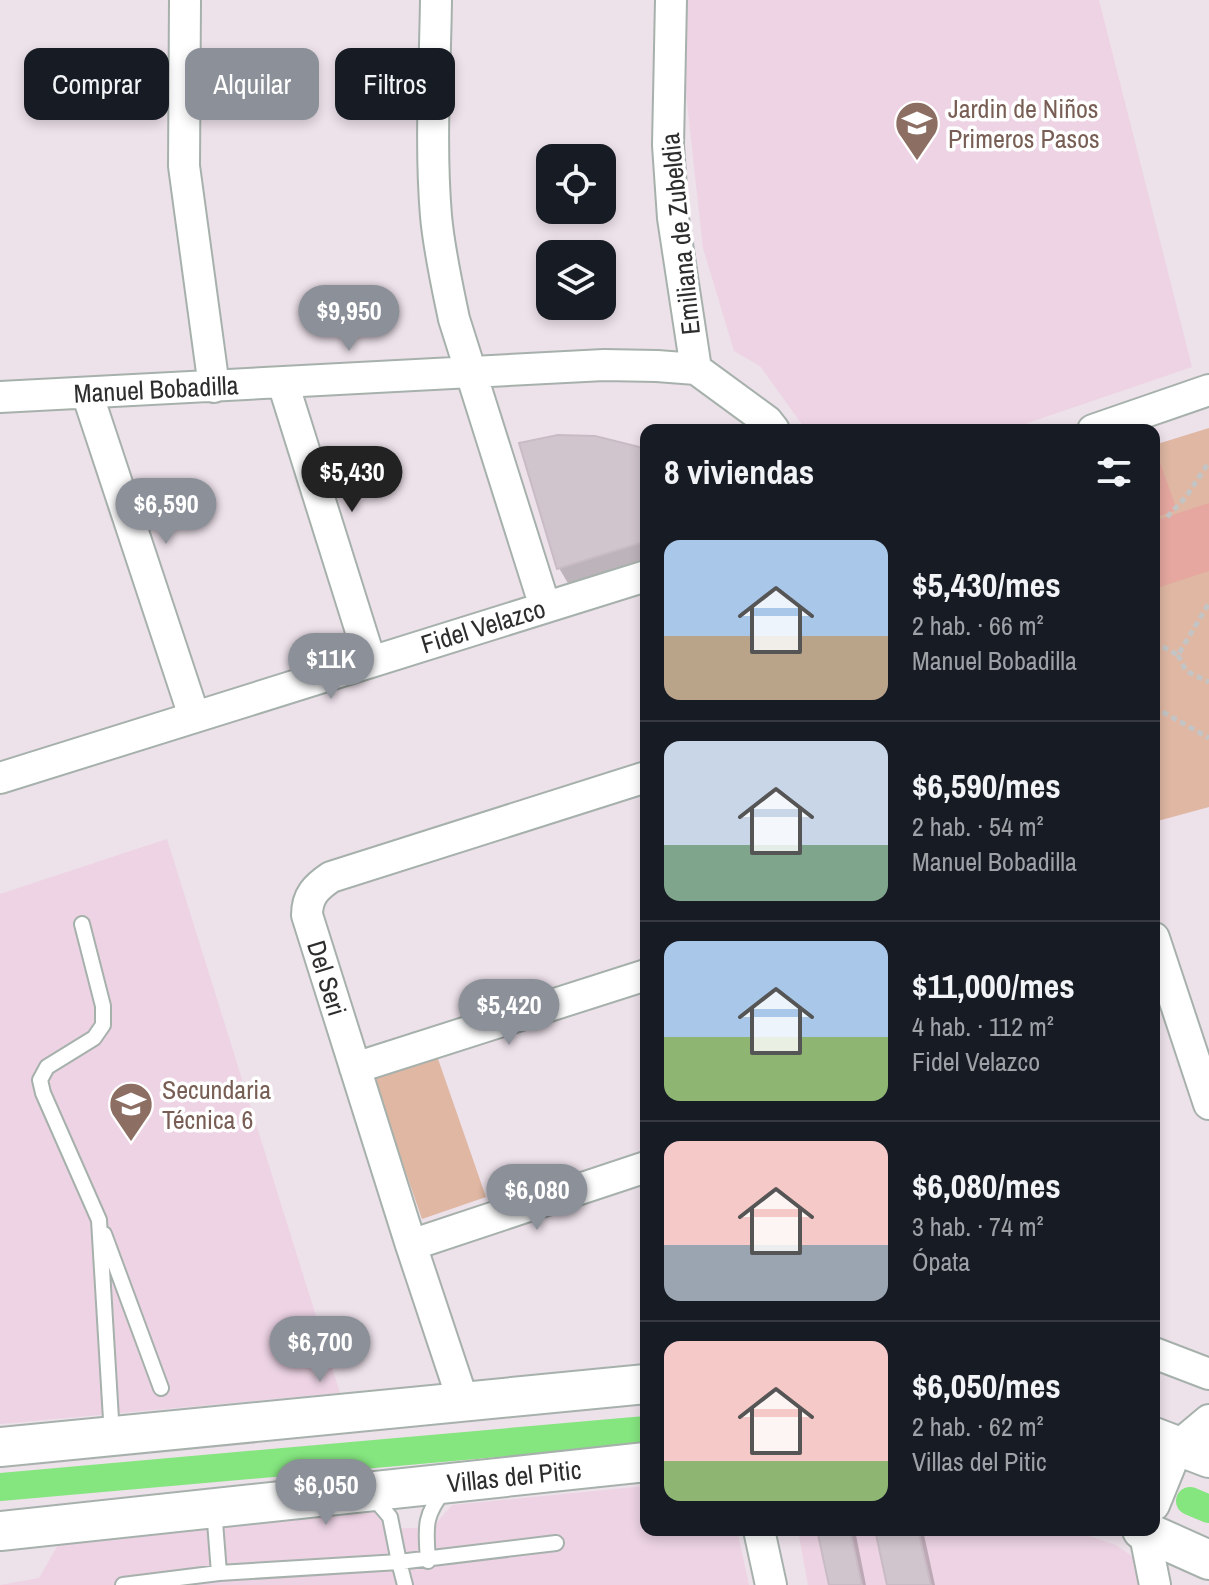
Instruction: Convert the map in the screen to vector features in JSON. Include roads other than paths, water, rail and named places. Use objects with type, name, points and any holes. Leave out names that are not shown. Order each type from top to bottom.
[{"type":"street","points":[[185,0],[184,166],[214,387]]},
{"type":"street","points":[[436,0],[436,217],[454,319],[545,607]]},
{"type":"street","name":"Emiliana de Zubeldia","points":[[671,0],[668,145],[679,273],[696,369],[769,424]]},
{"type":"street","name":"Manuel Bobadilla","points":[[0,397],[604,365],[696,369]]},
{"type":"street","points":[[283,383],[370,660]]},
{"type":"street","points":[[1110,424],[1209,390]]},
{"type":"street","points":[[87,393],[194,716]]},
{"type":"street","name":"Fidel Velazco","points":[[2,769],[194,716],[640,578]]},
{"type":"street","name":"Del Seri","points":[[463,1401],[307,915],[307,902],[319,885],[331,877],[640,779]]},
{"type":"street","points":[[1160,956],[1209,1104]]},
{"type":"street","points":[[355,1068],[640,977]]},
{"type":"street","points":[[411,1245],[640,1169]]},
{"type":"street","points":[[1160,1355],[1209,1374]]},
{"type":"street","points":[[0,1447],[640,1385]]},
{"type":"street","points":[[1160,1492],[1180,1447],[1209,1420]]},
{"type":"street","name":"Villas del Pitic","points":[[0,1531],[640,1463]]},
{"type":"street","points":[[760,1536],[771,1585]]},
{"type":"street","points":[[1144,1536],[1155,1585]]},
{"type":"street","points":[[1156,1536],[1209,1560]]},
{"type":"lane","points":[[82,924],[103,1006],[103,1025],[94,1038],[47,1067],[40,1080],[99,1220],[161,1388]]},
{"type":"lane","points":[[99,1220],[112,1436]]},
{"type":"lane","points":[[428,1561],[425,1527],[428,1513],[451,1482]]},
{"type":"lane","points":[[368,1491],[390,1517],[395,1529],[405,1585]]},
{"type":"lane","points":[[214,1508],[219,1573]]},
{"type":"lane","points":[[123,1585],[190,1580],[219,1573],[428,1561],[556,1543]]},
{"type":"waterway","points":[[0,1487],[640,1431]]},
{"type":"waterway","points":[[1190,1501],[1209,1509]]},
{"type":"place","name":"Jardin de Niños Primeros Pasos","points":[[917,162]]},
{"type":"place","name":"Secundaria Técnica 6","points":[[131,1143]]}]
